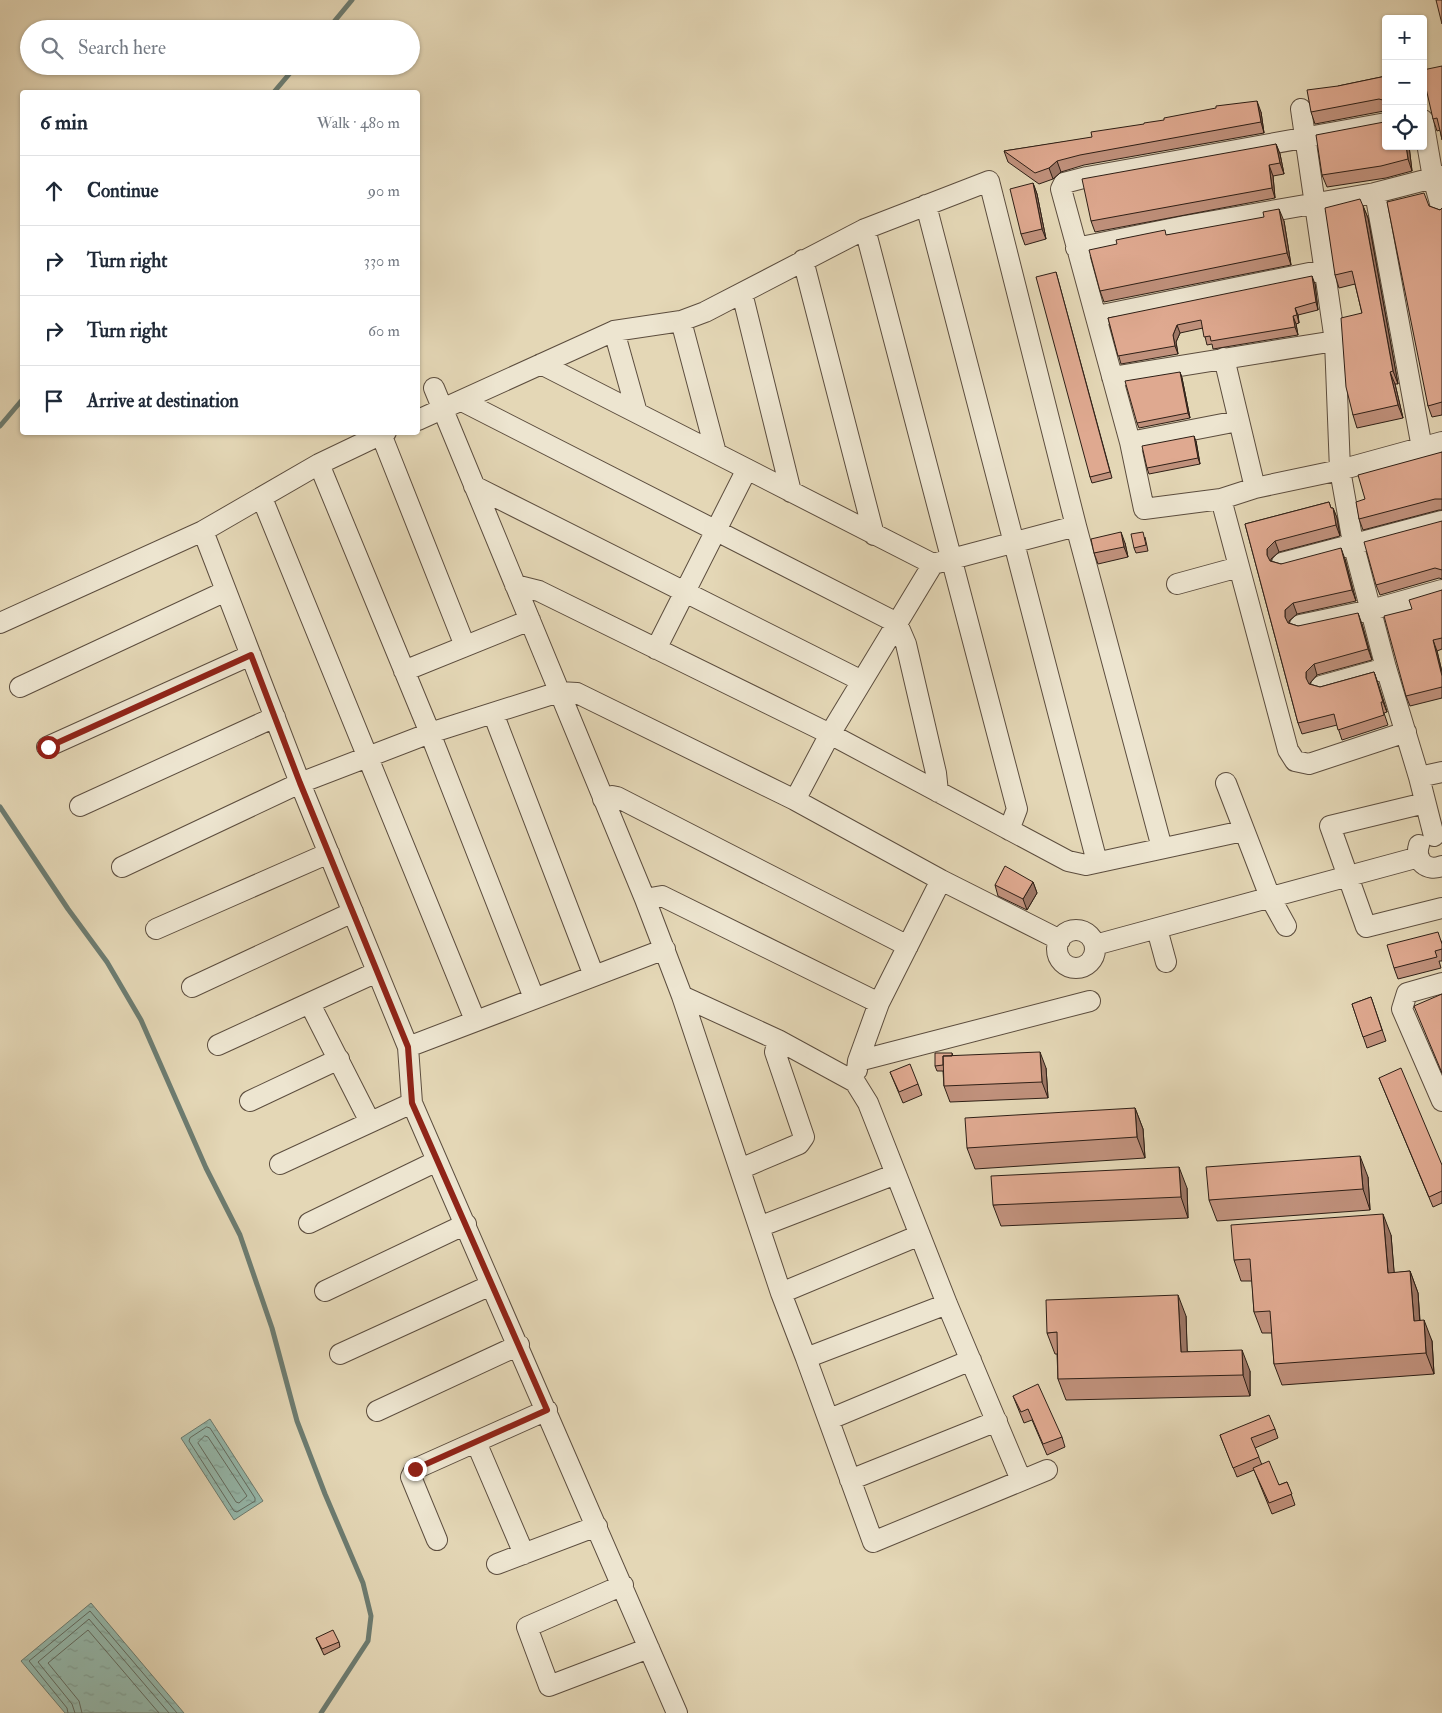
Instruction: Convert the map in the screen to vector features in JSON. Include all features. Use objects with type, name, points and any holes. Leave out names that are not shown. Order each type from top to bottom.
[{"type":"street","points":[[1301,109],[1335,341],[1340,470],[1353,544],[1386,668],[1420,777],[1425,803],[1438,837],[1422,841],[1418,850],[1418,857],[1427,867],[1440,872]]},
{"type":"street","points":[[1382,124],[1064,183],[1061,189],[1130,442],[1144,509],[1221,499],[1255,488],[1340,470],[1442,442]]},
{"type":"street","points":[[1427,136],[1437,177],[1442,210]]},
{"type":"street","points":[[1076,248],[1185,226],[1314,205],[1374,193],[1437,177]]},
{"type":"street","points":[[420,419],[462,402],[614,331],[681,321],[705,312],[865,229],[989,181],[1076,526],[1162,848]]},
{"type":"street","points":[[1374,193],[1422,448]]},
{"type":"street","points":[[926,205],[1097,862]]},
{"type":"street","points":[[865,229],[942,562],[1017,809],[1009,830]]},
{"type":"street","points":[[803,260],[874,534]]},
{"type":"street","points":[[1097,316],[1324,270]]},
{"type":"street","points":[[742,293],[791,492]]},
{"type":"street","points":[[681,321],[716,453]]},
{"type":"street","points":[[614,331],[637,413]]},
{"type":"street","points":[[1112,376],[1335,341]]},
{"type":"street","points":[[1224,358],[1255,488]]},
{"type":"street","points":[[541,364],[874,534],[942,562]]},
{"type":"street","points":[[434,388],[665,949],[781,1293],[830,1419],[873,1542],[1047,1470]]},
{"type":"street","points":[[462,402],[897,624],[906,644],[936,772],[938,792]]},
{"type":"street","points":[[1130,442],[1238,421]]},
{"type":"street","points":[[0,623],[204,531],[319,464],[381,435]]},
{"type":"street","points":[[383,435],[466,646]]},
{"type":"street","points":[[319,464],[430,734],[534,998]]},
{"type":"street","points":[[656,648],[747,469]]},
{"type":"street","points":[[474,486],[862,681]]},
{"type":"street","points":[[262,498],[475,1020]]},
{"type":"street","points":[[1221,499],[1288,750],[1295,761],[1308,764],[1406,732]]},
{"type":"street","points":[[1282,563],[1442,521]]},
{"type":"street","points":[[795,800],[830,734],[897,624],[942,562],[1014,541],[1076,526]]},
{"type":"street","points":[[204,531],[300,783],[408,1047],[412,1103],[597,1526],[649,1648],[673,1712]]},
{"type":"street","points":[[1177,584],[1239,567]]},
{"type":"street","points":[[515,585],[539,592],[830,734],[1068,861],[1086,864],[1243,831]]},
{"type":"street","points":[[20,687],[226,590]]},
{"type":"street","points":[[1300,624],[1371,610],[1442,590]]},
{"type":"street","points":[[404,670],[530,620]]},
{"type":"street","points":[[48,747],[251,655]]},
{"type":"street","points":[[1321,686],[1386,668]]},
{"type":"street","points":[[122,867],[300,783],[430,734],[493,713],[559,692],[577,693],[795,800],[942,880],[1060,940]]},
{"type":"street","points":[[493,713],[594,976]]},
{"type":"street","points":[[80,806],[274,717]]},
{"type":"street","points":[[1420,777],[1442,772]]},
{"type":"street","points":[[1226,783],[1270,897],[1286,926]]},
{"type":"street","points":[[603,799],[612,796],[617,797],[908,946]]},
{"type":"street","points":[[1425,803],[1330,826],[1369,934],[1442,908]]},
{"type":"street","points":[[156,929],[329,852]]},
{"type":"street","points":[[1095,945],[1418,857]]},
{"type":"street","points":[[855,1082],[858,1061],[879,1003],[942,880]]},
{"type":"street","points":[[644,899],[662,896],[879,1003]]},
{"type":"street","points":[[192,987],[353,912]]},
{"type":"street","points":[[1157,928],[1166,962]]},
{"type":"street","points":[[1082,931],[1095,945],[1094,957],[1085,966],[1085,984],[1063,962],[1058,952],[1060,940],[1070,932],[1082,931]]},
{"type":"street","points":[[408,1047],[665,949]]},
{"type":"street","points":[[218,1045],[378,972]]},
{"type":"street","points":[[1442,983],[1407,993],[1402,1009],[1442,1101]]},
{"type":"street","points":[[858,1061],[1085,984]]},
{"type":"street","points":[[682,996],[778,1040],[855,1082],[868,1103],[947,1304],[1021,1480]]},
{"type":"street","points":[[310,1004],[370,1122]]},
{"type":"street","points":[[740,1169],[799,1144],[804,1137],[775,1052],[778,1040]]},
{"type":"street","points":[[250,1101],[339,1060]]},
{"type":"street","points":[[280,1164],[412,1103]]},
{"type":"street","points":[[309,1223],[437,1161]]},
{"type":"street","points":[[760,1227],[896,1174]]},
{"type":"street","points":[[325,1291],[466,1224]]},
{"type":"street","points":[[781,1293],[920,1235]]},
{"type":"street","points":[[340,1354],[491,1285]]},
{"type":"street","points":[[806,1358],[947,1304]]},
{"type":"street","points":[[377,1411],[519,1345]]},
{"type":"street","points":[[830,1419],[971,1360]]},
{"type":"street","points":[[437,1540],[412,1477],[415,1469],[547,1410]]},
{"type":"street","points":[[850,1480],[997,1421]]},
{"type":"street","points":[[476,1442],[524,1554]]},
{"type":"street","points":[[497,1564],[597,1526]]},
{"type":"street","points":[[622,1585],[527,1627],[549,1686],[649,1648]]},
{"type":"water","points":[[210,1419],[263,1501],[234,1520],[181,1438]]},
{"type":"water","points":[[91,1603],[184,1713],[65,1713],[21,1661]]},
{"type":"building","points":[[1436,0],[1442,0],[1442,24]]},
{"type":"building","points":[[1442,66],[1442,139],[1437,118],[1433,119],[1427,93],[1427,69]]},
{"type":"building","points":[[1382,77],[1382,100],[1311,112],[1307,90]]},
{"type":"building","points":[[1257,101],[1261,122],[1080,155],[1057,161],[1049,168],[1035,173],[1004,151],[1092,137],[1091,132],[1164,120],[1164,118],[1216,108],[1216,106]]},
{"type":"building","points":[[1382,122],[1382,150],[1407,150],[1408,159],[1381,166],[1322,175],[1316,135]]},
{"type":"building","points":[[1276,144],[1280,163],[1269,165],[1272,188],[1091,221],[1082,179]]},
{"type":"building","points":[[1033,183],[1042,229],[1021,234],[1010,189]]},
{"type":"building","points":[[1424,193],[1429,206],[1440,210],[1442,208],[1442,402],[1428,406],[1387,202]]},
{"type":"building","points":[[1360,199],[1363,206],[1393,371],[1390,372],[1398,405],[1353,415],[1346,387],[1341,318],[1362,313],[1352,271],[1335,275],[1325,208]]},
{"type":"building","points":[[1279,209],[1287,253],[1100,291],[1089,250],[1117,244],[1116,240],[1165,230],[1166,235],[1264,217],[1263,212]]},
{"type":"building","points":[[1056,272],[1110,472],[1090,477],[1036,277]]},
{"type":"building","points":[[1312,276],[1316,302],[1295,308],[1297,315],[1293,316],[1295,327],[1211,341],[1210,336],[1204,337],[1201,320],[1177,325],[1173,335],[1175,346],[1118,356],[1108,318]]},
{"type":"building","points":[[1180,372],[1188,413],[1137,423],[1125,381]]},
{"type":"building","points":[[1194,436],[1198,458],[1147,468],[1142,446]]},
{"type":"building","points":[[1442,452],[1442,499],[1435,499],[1359,519],[1356,502],[1365,499],[1358,475]]},
{"type":"building","points":[[1329,502],[1331,508],[1333,508],[1336,525],[1275,541],[1267,549],[1267,555],[1270,561],[1281,564],[1341,548],[1352,590],[1293,603],[1285,610],[1285,617],[1288,623],[1298,626],[1358,613],[1368,649],[1314,664],[1306,672],[1306,678],[1309,684],[1320,687],[1374,672],[1383,702],[1381,702],[1384,715],[1338,730],[1334,714],[1298,723],[1245,524]]},
{"type":"building","points":[[1442,521],[1442,570],[1435,568],[1376,585],[1364,542]]},
{"type":"building","points":[[1121,532],[1124,547],[1094,553],[1091,539]]},
{"type":"building","points":[[1143,532],[1146,545],[1134,548],[1131,534]]},
{"type":"building","points":[[1442,590],[1442,638],[1433,640],[1442,676],[1442,687],[1406,696],[1384,616],[1412,609],[1409,600]]},
{"type":"building","points":[[1005,866],[1033,882],[1023,899],[995,885]]},
{"type":"building","points":[[1438,932],[1442,949],[1435,951],[1437,957],[1394,968],[1387,945]]},
{"type":"building","points":[[1442,994],[1442,1073],[1414,1006]]},
{"type":"building","points":[[1371,997],[1382,1030],[1363,1037],[1352,1004]]},
{"type":"building","points":[[1040,1052],[1042,1082],[944,1086],[943,1056]]},
{"type":"building","points":[[935,1053],[952,1053],[952,1056],[943,1056],[943,1065],[935,1066]]},
{"type":"building","points":[[910,1064],[918,1084],[899,1092],[890,1072]]},
{"type":"building","points":[[1401,1068],[1442,1165],[1442,1191],[1429,1197],[1379,1078]]},
{"type":"building","points":[[1135,1108],[1137,1137],[967,1148],[965,1118]]},
{"type":"building","points":[[1360,1156],[1363,1189],[1209,1200],[1206,1167]]},
{"type":"building","points":[[1179,1167],[1181,1197],[993,1205],[991,1176]]},
{"type":"building","points":[[1383,1214],[1388,1273],[1410,1271],[1414,1321],[1424,1320],[1426,1353],[1274,1364],[1270,1311],[1254,1312],[1250,1259],[1234,1260],[1231,1225]]},
{"type":"building","points":[[1178,1295],[1181,1352],[1242,1350],[1243,1375],[1058,1379],[1057,1332],[1047,1333],[1046,1300]]},
{"type":"building","points":[[1038,1384],[1062,1437],[1043,1444],[1028,1409],[1021,1412],[1013,1396]]},
{"type":"building","points":[[1269,1415],[1275,1429],[1251,1438],[1259,1457],[1233,1468],[1220,1435]]},
{"type":"building","points":[[1269,1461],[1279,1485],[1287,1482],[1292,1494],[1269,1503],[1253,1468]]},
{"type":"building","points":[[333,1630],[339,1642],[322,1649],[316,1638]]},
{"type":"waterway","points":[[335,20],[352,0]]},
{"type":"waterway","points":[[276,90],[288,75]]},
{"type":"waterway","points":[[0,426],[20,402]]},
{"type":"waterway","points":[[0,807],[68,909],[107,962],[141,1020],[206,1168],[240,1235],[272,1328],[297,1421],[325,1494],[363,1583],[371,1616],[368,1641],[321,1713]]},
{"type":"route","points":[[48,747],[251,655],[300,783],[408,1047],[412,1103],[547,1410],[415,1469]]}]
